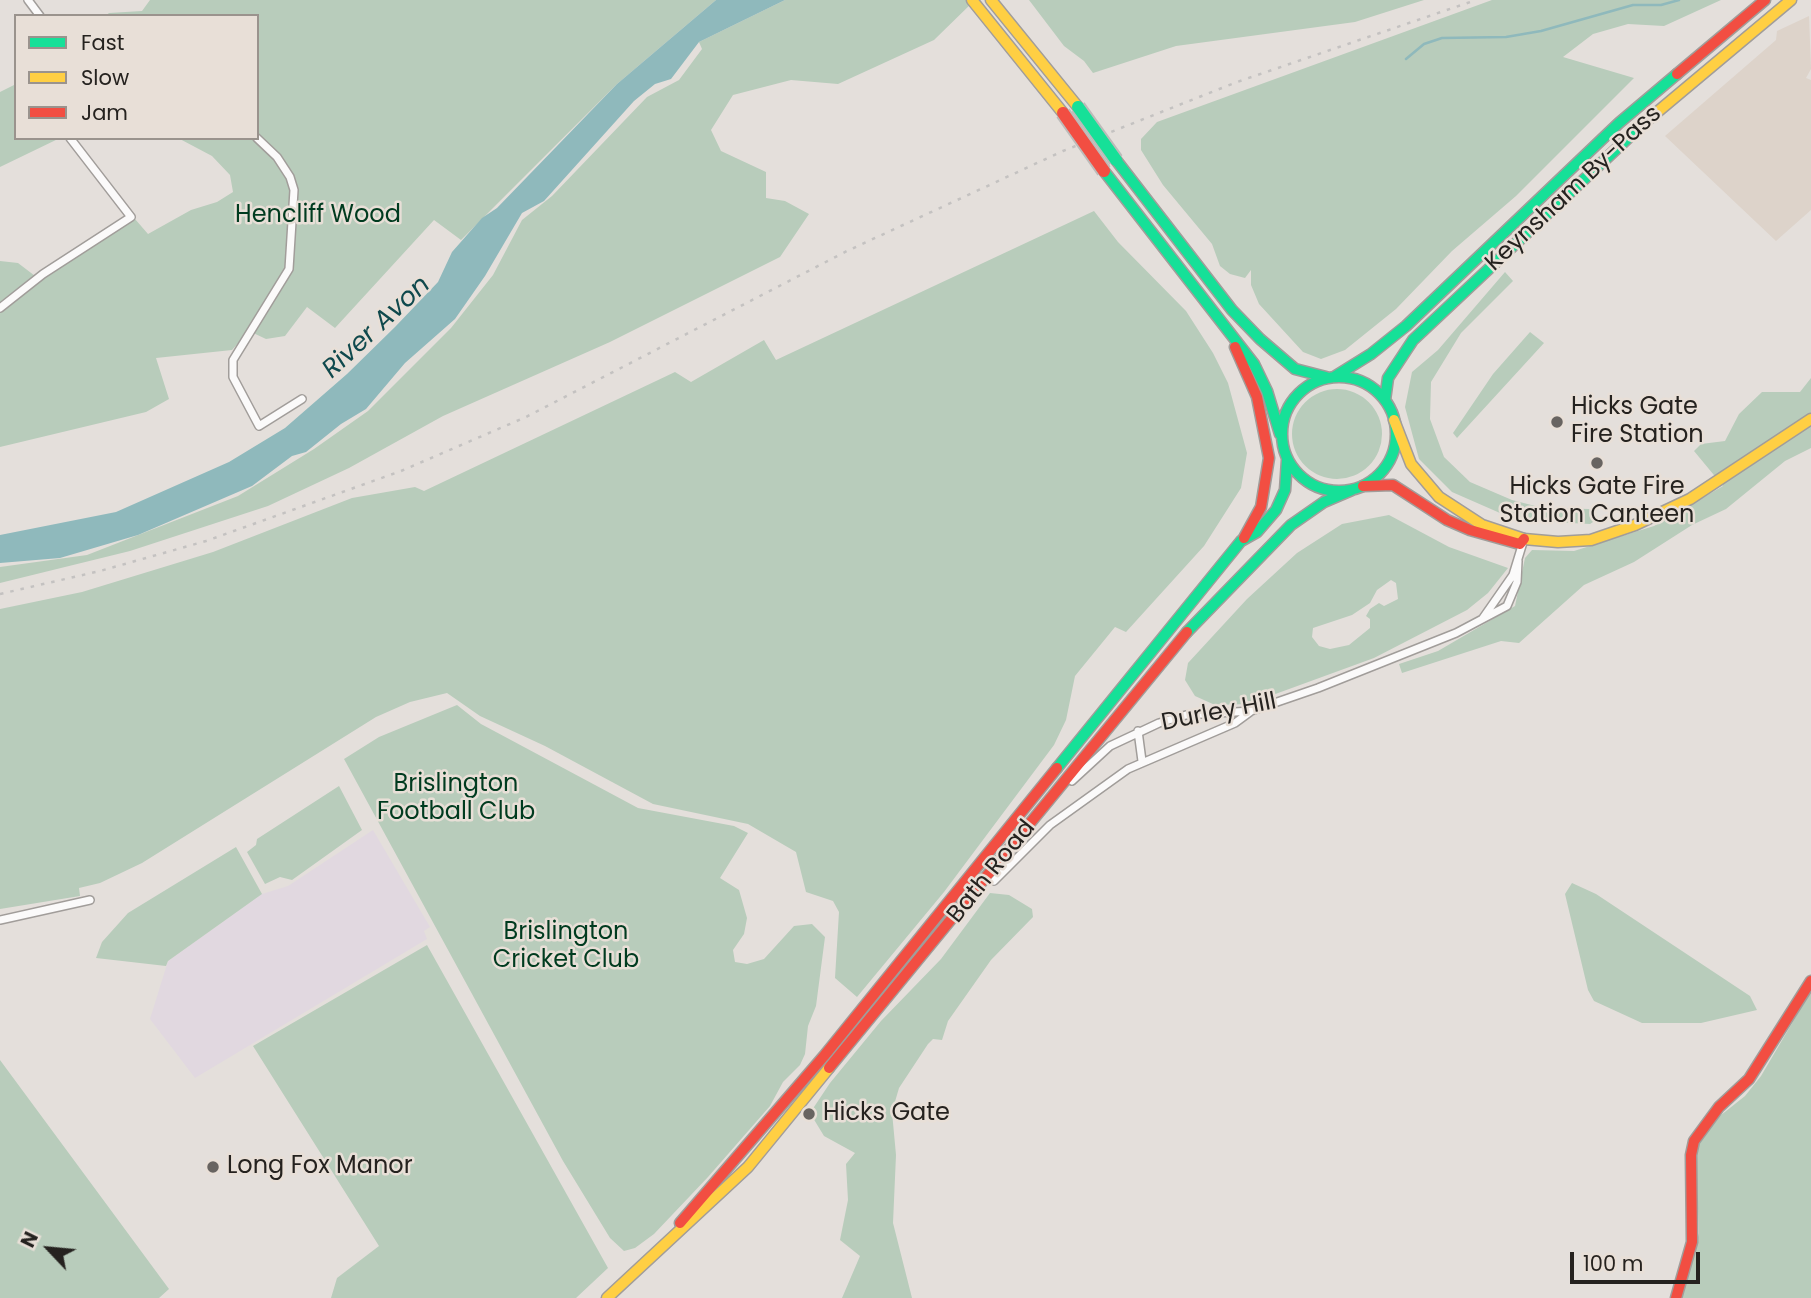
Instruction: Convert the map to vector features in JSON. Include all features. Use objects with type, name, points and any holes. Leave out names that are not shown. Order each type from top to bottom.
[{"type":"main road","points":[[972,0],[1063,114],[1254,364],[1267,391],[1287,460],[1299,476],[1313,486],[1331,491],[1393,485],[1438,515],[1470,530],[1520,544],[1524,539]]},
{"type":"main road","name":"Keynsham By-Pass","points":[[1331,377],[1371,355],[1406,326],[1619,123],[1765,0]]},
{"type":"main road","name":"Keynsham By-Pass","points":[[1385,400],[1391,371],[1413,340],[1629,135],[1791,0]]},
{"type":"main road","points":[[993,1],[1078,107],[1232,310],[1295,369],[1364,383],[1385,400],[1411,464],[1439,496],[1482,525],[1524,539],[1591,540],[1635,525],[1690,499],[1811,419]]},
{"type":"main road","points":[[1194,284],[1240,357],[1264,419],[1269,458],[1268,477],[1261,507],[1241,541]]},
{"type":"main road","points":[[1281,438],[1291,403],[1308,387],[1331,377]]},
{"type":"main road","points":[[1358,488],[1380,474],[1391,457],[1396,438],[1394,420]]},
{"type":"main road","name":"Bath Road","points":[[641,1266],[736,1161],[824,1056],[1241,541],[1257,532],[1282,501],[1287,480],[1287,460]]},
{"type":"main road","name":"Bath Road","points":[[607,1298],[692,1222],[748,1167],[1049,803],[1179,640],[1272,543],[1314,508],[1358,488]]},
{"type":"main road","points":[[1676,1298],[1692,1242],[1694,1141],[1719,1107],[1749,1079],[1811,981]]},
{"type":"main road","points":[[824,1056],[834,1065]]},
{"type":"street","points":[[0,308],[43,274],[131,217],[72,140]]},
{"type":"street","points":[[259,140],[277,157],[290,177],[294,190],[289,269],[233,360],[233,377],[259,426],[302,399]]},
{"type":"street","name":"Durley Hill","points":[[1483,618],[1513,575],[1524,539]]},
{"type":"street","name":"Durley Hill","points":[[1049,803],[1110,746],[1138,731],[1186,715],[1251,711],[1318,688],[1456,633],[1507,606],[1517,582],[1518,561]]},
{"type":"street","points":[[995,881],[1050,825],[1142,761],[1235,723],[1251,711]]},
{"type":"street","points":[[1138,731],[1142,761]]},
{"type":"street","points":[[0,920],[90,900]]},
{"type":"shaded area","points":[[1809,16],[1811,69],[1806,78],[1811,80],[1811,210],[1776,241],[1665,136],[1776,40],[1777,31]]},
{"type":"shaded area","points":[[373,830],[430,927],[424,931],[427,939],[195,1078],[150,1019],[168,961],[262,894],[288,886]]},
{"type":"green space","name":"Hencliff Wood","points":[[150,0],[716,0],[617,84],[461,240],[434,220],[335,328],[307,307],[285,336],[266,339],[249,331],[232,350],[156,358],[169,399],[146,412],[0,447],[0,261],[18,263],[39,279],[135,219],[148,234],[191,210],[217,202],[233,192],[230,175],[212,156],[182,140],[259,140],[259,14],[108,14],[142,11]]},
{"type":"green space","points":[[785,0],[975,0],[934,40],[838,84],[791,80],[733,95],[711,130],[721,151],[766,172],[766,198],[785,201],[809,214],[780,257],[610,342],[443,416],[349,468],[268,506],[130,551],[0,583],[0,567],[87,555],[238,496],[314,449],[368,411],[451,328],[493,275],[522,220],[552,196],[647,97],[679,80],[702,49],[699,42]]},
{"type":"green space","points":[[1029,0],[1424,0],[1355,22],[1176,46],[1093,73],[1084,61],[1064,46]]},
{"type":"green space","points":[[1492,0],[1721,0],[1664,26],[1628,24],[1593,34],[1563,57],[1634,78],[1516,196],[1452,251],[1396,309],[1345,350],[1321,359],[1303,352],[1259,304],[1251,285],[1251,270],[1245,278],[1230,274],[1220,266],[1212,244],[1163,185],[1141,150],[1141,139],[1157,122]]},
{"type":"green space","points":[[14,85],[14,140],[56,140],[0,167],[0,92]]},
{"type":"green space","points":[[1094,211],[1118,242],[1186,311],[1213,353],[1228,383],[1247,453],[1241,488],[1204,546],[1126,632],[1115,627],[1075,676],[1066,720],[1054,745],[944,892],[857,997],[835,978],[839,912],[833,901],[806,892],[796,852],[748,824],[653,804],[545,746],[480,716],[447,693],[410,702],[376,717],[142,863],[100,883],[79,888],[80,896],[0,909],[0,609],[82,592],[213,552],[352,498],[415,487],[424,491],[675,372],[691,382],[764,340],[776,360]]},
{"type":"green space","points":[[1505,272],[1513,281],[1461,333],[1431,382],[1430,419],[1444,457],[1470,482],[1512,500],[1543,508],[1589,509],[1599,518],[1590,524],[1516,520],[1452,492],[1419,459],[1405,407],[1412,372],[1438,350]]},
{"type":"green space","points":[[1530,332],[1544,343],[1457,438],[1453,433],[1493,374]]},
{"type":"green space","points":[[1811,378],[1811,448],[1785,461],[1726,509],[1692,525],[1634,562],[1584,585],[1519,643],[1501,641],[1402,673],[1399,664],[1438,651],[1515,606],[1525,558],[1532,550],[1574,551],[1654,526],[1723,486],[1694,451],[1701,444],[1725,441],[1739,414],[1762,392],[1800,392]]},
{"type":"green space","points":[[1337,389],[1354,393],[1369,402],[1378,417],[1382,434],[1378,451],[1369,466],[1354,475],[1337,479],[1320,475],[1305,466],[1296,451],[1292,434],[1296,417],[1305,402],[1320,393]]},
{"type":"green space","points":[[1389,515],[1449,547],[1508,568],[1488,593],[1467,610],[1374,658],[1248,704],[1215,705],[1195,696],[1185,680],[1188,663],[1247,599],[1297,553],[1342,524]],"holes":[[[1391,580],[1396,583],[1398,599],[1384,606],[1379,603],[1370,609],[1366,616],[1370,619],[1370,628],[1349,645],[1330,649],[1319,646],[1312,637],[1313,628],[1352,615],[1370,603],[1377,590]]]},
{"type":"green space","points":[[457,705],[481,724],[638,808],[734,826],[748,833],[720,878],[739,890],[747,918],[744,934],[733,950],[735,962],[747,964],[764,959],[794,926],[812,924],[825,937],[816,1006],[808,1026],[805,1054],[800,1065],[783,1082],[770,1106],[708,1177],[654,1234],[635,1248],[624,1251],[610,1238],[563,1161],[344,759],[379,737]]},
{"type":"green space","points":[[339,786],[362,830],[292,880],[280,877],[265,884],[247,852],[256,845],[257,839]]},
{"type":"green space","points":[[236,847],[262,894],[168,961],[166,966],[96,958],[102,942],[128,913]]},
{"type":"green space","points":[[1572,883],[1596,894],[1750,996],[1757,1010],[1701,1023],[1642,1023],[1594,1001],[1588,990],[1565,894]]},
{"type":"green space","points":[[990,893],[1009,895],[1032,909],[1033,917],[991,960],[948,1021],[942,1040],[933,1039],[928,1044],[899,1088],[892,1112],[896,1155],[893,1223],[912,1298],[842,1298],[860,1256],[840,1240],[848,1200],[846,1164],[855,1153],[824,1136],[810,1113],[830,1083],[881,1021],[941,959]]},
{"type":"green space","points":[[427,945],[608,1268],[576,1298],[331,1298],[337,1278],[379,1246],[253,1046]]},
{"type":"green space","points":[[1811,991],[1811,1298],[1682,1298],[1699,1233],[1696,1160],[1699,1142],[1711,1123],[1745,1096],[1761,1076]]},
{"type":"green space","points":[[0,1060],[169,1289],[159,1298],[0,1298]]},
{"type":"water","points":[[716,0],[785,0],[699,42],[671,79],[655,84],[634,101],[544,201],[522,213],[485,276],[455,319],[405,363],[366,409],[341,424],[306,452],[292,456],[252,486],[138,535],[60,558],[0,563],[0,535],[116,512],[229,462],[285,428],[347,374],[438,282],[452,252],[482,218],[497,208],[617,84]]},
{"type":"waterway","points":[[1406,59],[1424,44],[1442,38],[1506,37],[1541,31],[1633,5],[1661,5],[1679,0]]},
{"type":"railway","points":[[0,594],[100,571],[206,541],[401,471],[526,417],[847,251],[1063,151],[1237,82],[1476,0]]},
{"type":"traffic: fast","points":[[1334,377],[1371,354],[1406,326],[1619,123],[1677,74]]},
{"type":"traffic: fast","points":[[1078,107],[1116,160]]},
{"type":"traffic: fast","points":[[1385,400],[1388,378],[1413,340],[1643,124]]},
{"type":"traffic: fast","points":[[1116,160],[1232,310],[1260,339],[1295,369],[1326,377]]},
{"type":"traffic: fast","points":[[1104,171],[1254,364],[1267,391],[1280,434]]},
{"type":"traffic: fast","points":[[1339,377],[1361,381],[1371,386],[1387,402],[1392,412],[1396,434],[1392,456],[1387,466],[1371,482],[1361,487],[1339,491],[1317,487],[1307,482],[1291,466],[1286,456],[1282,434],[1286,412],[1291,402],[1307,386],[1317,381],[1339,377]]},
{"type":"traffic: fast","points":[[1057,768],[1241,541],[1257,532],[1276,510],[1285,490],[1287,460]]},
{"type":"traffic: fast","points":[[1187,632],[1291,525],[1324,502],[1352,490]]},
{"type":"traffic: slow","points":[[972,0],[1063,113]]},
{"type":"traffic: slow","points":[[991,0],[1078,107]]},
{"type":"traffic: slow","points":[[1643,124],[1791,0]]},
{"type":"traffic: slow","points":[[1394,420],[1411,464],[1439,497],[1482,525],[1524,539],[1558,542],[1591,540],[1635,525],[1690,499],[1811,419]]},
{"type":"traffic: slow","points":[[607,1298],[748,1167],[829,1068]]},
{"type":"traffic: jam","points":[[1677,74],[1765,0]]},
{"type":"traffic: jam","points":[[1063,113],[1104,171]]},
{"type":"traffic: jam","points":[[1235,347],[1257,397],[1269,458],[1261,507],[1244,538]]},
{"type":"traffic: jam","points":[[1363,486],[1393,485],[1447,520],[1470,530],[1520,544],[1524,539]]},
{"type":"traffic: jam","points":[[829,1068],[1187,632]]},
{"type":"traffic: jam","points":[[680,1223],[824,1056],[1057,768]]},
{"type":"traffic: jam","points":[[1676,1298],[1692,1242],[1691,1155],[1694,1141],[1719,1107],[1749,1079],[1811,981]]},
{"type":"place","name":"Hicks Gate Fire Station","points":[[1557,422]]},
{"type":"place","name":"Hicks Gate Fire Station Canteen","points":[[1597,463]]},
{"type":"place","name":"Hicks Gate","points":[[809,1114]]},
{"type":"place","name":"Long Fox Manor","points":[[213,1167]]},
{"type":"water label","name":"River Avon","points":[[377,328]]},
{"type":"park label","name":"Brislington Football Club","points":[[456,799]]},
{"type":"park label","name":"Brislington Cricket Club","points":[[566,947]]}]
